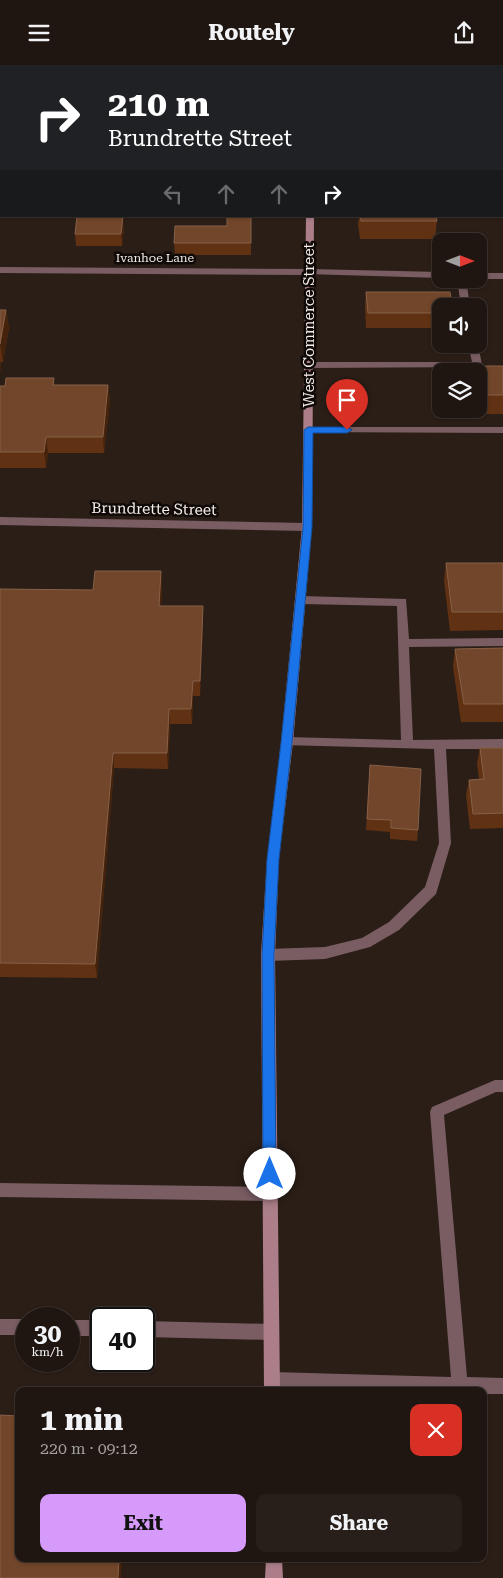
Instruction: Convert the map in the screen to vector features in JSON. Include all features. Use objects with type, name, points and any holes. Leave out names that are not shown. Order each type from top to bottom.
[{"type":"street","name":"West Commerce Street","points":[[272,1386],[268,955],[273,859],[287,743],[308,527],[310,217]]},
{"type":"street","name":"Ivanhoe Lane","points":[[0,270],[432,275]]},
{"type":"street","points":[[488,276],[503,276]]},
{"type":"street","points":[[308,365],[476,365],[474,353]]},
{"type":"street","points":[[308,430],[503,430]]},
{"type":"street","name":"Brundrette Street","points":[[0,521],[308,527]]},
{"type":"street","points":[[300,600],[402,602],[407,745]]},
{"type":"street","points":[[404,643],[503,642]]},
{"type":"street","points":[[287,743],[503,744]]},
{"type":"street","points":[[268,955],[325,953],[365,943],[394,926],[431,890],[445,843],[440,745]]},
{"type":"street","points":[[460,1385],[437,1112],[495,1086],[503,1086]]},
{"type":"street","points":[[0,1189],[270,1194]]},
{"type":"street","points":[[0,1327],[15,1327]]},
{"type":"street","points":[[155,1329],[271,1332]]},
{"type":"street","points":[[272,1386],[503,1386]]},
{"type":"street","points":[[274,1562],[274,1578]]},
{"type":"building","points":[[77,217],[123,217],[121,234],[75,234]]},
{"type":"building","points":[[227,217],[251,217],[251,243],[174,243],[175,226],[227,226]]},
{"type":"building","points":[[360,217],[436,217],[437,221],[361,221]]},
{"type":"building","points":[[366,292],[450,292],[451,298],[432,298],[432,313],[368,313]]},
{"type":"building","points":[[0,310],[6,310],[0,344]]},
{"type":"building","points":[[487,366],[503,366],[503,395],[487,395]]},
{"type":"building","points":[[6,378],[54,378],[53,385],[108,385],[103,437],[46,437],[44,452],[0,452],[0,386],[5,386]]},
{"type":"building","points":[[446,563],[503,563],[503,612],[452,612]]},
{"type":"building","points":[[95,571],[161,571],[159,606],[203,606],[200,681],[193,681],[191,709],[169,709],[167,753],[113,753],[95,964],[0,963],[0,589],[93,590]]},
{"type":"building","points":[[503,648],[503,704],[464,704],[455,649]]},
{"type":"building","points":[[480,748],[503,748],[503,813],[473,814],[469,780],[484,779]]},
{"type":"building","points":[[370,765],[421,769],[418,830],[391,828],[391,820],[367,819]]},
{"type":"building","points":[[0,1415],[15,1416],[15,1562],[119,1562],[118,1578],[0,1578]]},
{"type":"route","points":[[270,1174],[268,955],[273,859],[287,743],[308,527],[308,430],[347,430]]}]
